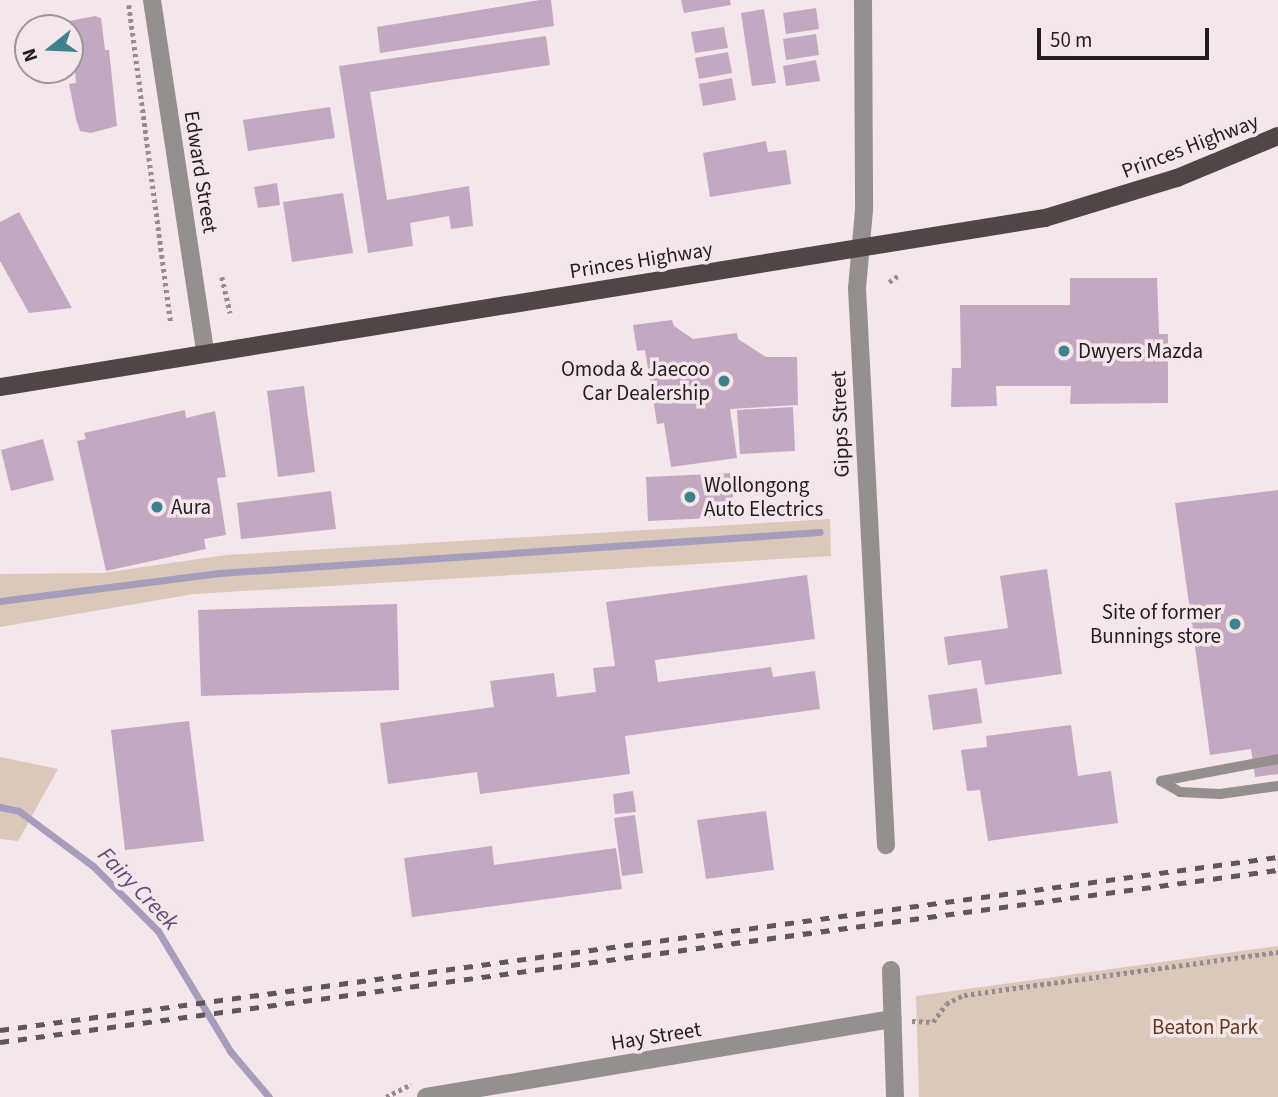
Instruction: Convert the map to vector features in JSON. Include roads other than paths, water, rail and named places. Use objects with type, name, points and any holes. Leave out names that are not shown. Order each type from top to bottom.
[{"type":"main road","name":"Princes Highway","points":[[0,387],[205,352],[983,230],[1091,206],[1177,178],[1278,136]]},
{"type":"street","name":"Edward Street","points":[[152,0],[205,352]]},
{"type":"street","name":"Gipps Street","points":[[863,0],[861,248],[857,301],[886,845]]},
{"type":"street","points":[[891,970],[895,1097]]},
{"type":"street","name":"Hay Street","points":[[420,1090],[893,1019]]},
{"type":"lane","points":[[1278,759],[1161,781],[1180,792],[1207,793],[1278,786]]},
{"type":"waterway","points":[[0,601],[219,573],[820,532]]},
{"type":"waterway","name":"Fairy Creek","points":[[0,807],[19,811],[93,866],[158,931],[230,1051],[269,1097]]},
{"type":"railway","points":[[0,1030],[1278,857]]},
{"type":"railway","points":[[0,1042],[1278,870]]},
{"type":"place","name":"Dwyers Mazda","points":[[1064,351]]},
{"type":"place","name":"Omoda & Jaecoo Car Dealership","points":[[724,381]]},
{"type":"place","name":"Wollongong Auto Electrics","points":[[690,497]]},
{"type":"place","name":"Aura","points":[[157,507]]},
{"type":"place","name":"Site of former Bunnings store","points":[[1235,624]]},
{"type":"park label","name":"Beaton Park","points":[[1205,1027]]}]
